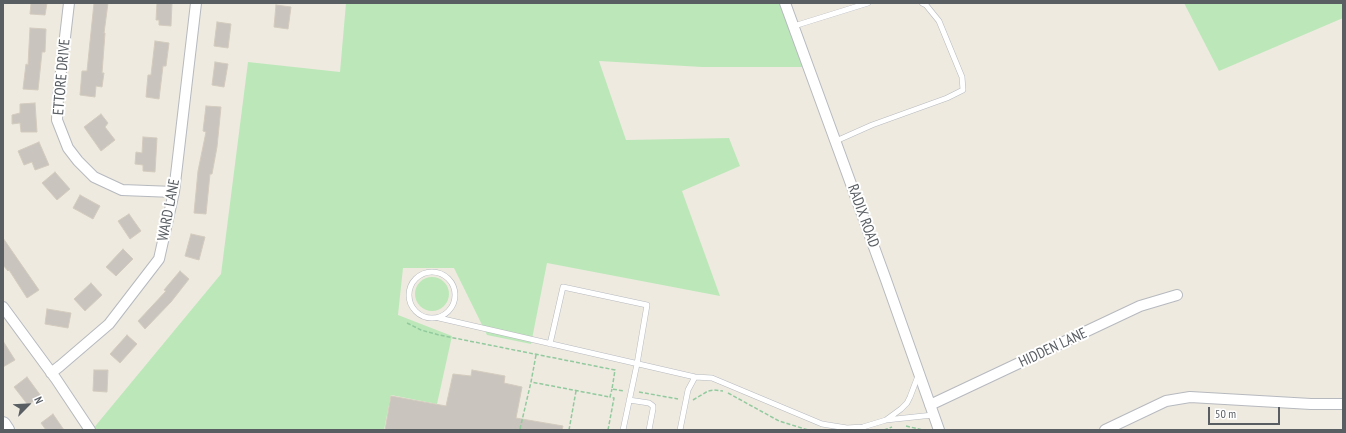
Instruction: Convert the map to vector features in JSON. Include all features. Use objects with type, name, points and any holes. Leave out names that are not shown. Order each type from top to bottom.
[{"type":"main road","points":[[3,424],[7,430]]},
{"type":"street","name":"ETTORE DRIVE","points":[[69,3],[58,97],[57,120],[68,148],[78,161],[94,177],[122,190],[174,192]]},
{"type":"street","name":"WARD LANE","points":[[51,373],[109,324],[159,259],[174,192],[196,3]]},
{"type":"street","name":"RADIX ROAD","points":[[785,3],[939,430]]},
{"type":"street","name":"HIDDEN LANE","points":[[932,410],[1140,306],[1177,295]]},
{"type":"street","points":[[3,307],[90,430]]},
{"type":"street","points":[[1106,430],[1166,400],[1190,397],[1311,404],[1343,404]]},
{"type":"lane","points":[[794,26],[868,3]]},
{"type":"lane","points":[[836,141],[872,125],[947,98],[964,90],[962,77],[939,21],[926,5],[922,3]]},
{"type":"lane","points":[[439,318],[451,309],[456,296],[452,283],[447,278],[442,274],[429,271],[417,276],[409,287],[408,301],[415,313],[427,319],[439,318],[695,377],[712,378],[822,424],[847,428],[863,427],[886,420],[932,410]]},
{"type":"lane","points":[[550,344],[563,287],[647,305],[637,364],[623,430]]},
{"type":"lane","points":[[886,420],[901,409],[906,403],[910,397],[919,373]]},
{"type":"lane","points":[[680,430],[688,390],[695,377]]},
{"type":"lane","points":[[630,400],[649,403],[652,406],[653,409],[649,430]]},
{"type":"path","points":[[407,323],[415,328],[431,334],[615,370],[610,397]]},
{"type":"path","points":[[520,429],[536,354]]},
{"type":"path","points":[[531,382],[614,398],[608,430]]},
{"type":"path","points":[[612,388],[626,392]]},
{"type":"path","points":[[637,392],[691,402],[705,392],[711,390],[722,391],[779,420],[808,430]]},
{"type":"path","points":[[568,430],[576,391]]},
{"type":"path","points":[[884,430],[895,426]]},
{"type":"path","points":[[903,426],[923,430]]},
{"type":"green space","points":[[346,3],[782,3],[805,67],[702,67],[599,61],[626,140],[729,138],[740,166],[682,191],[720,296],[547,263],[531,344],[487,335],[454,268],[403,268],[398,315],[452,336],[437,404],[391,395],[384,430],[92,430],[221,274],[248,62],[340,72]]},
{"type":"green space","points":[[1184,3],[1343,3],[1343,18],[1219,71]]},
{"type":"green space","points":[[429,277],[435,277],[444,282],[448,288],[448,300],[444,306],[435,311],[429,311],[420,306],[415,297],[415,291],[420,282]]},
{"type":"building","points":[[31,3],[47,3],[45,15],[30,14]]},
{"type":"building","points":[[94,3],[108,3],[104,33],[102,73],[104,73],[102,87],[96,86],[95,97],[80,95],[82,71],[87,71]]},
{"type":"building","points":[[157,3],[172,3],[171,26],[159,25],[159,20],[156,20]]},
{"type":"building","points":[[276,5],[291,7],[288,29],[274,27]]},
{"type":"building","points":[[217,22],[231,24],[228,48],[214,46]]},
{"type":"building","points":[[30,28],[46,29],[45,52],[42,52],[38,90],[23,89],[26,64],[28,65]]},
{"type":"building","points":[[155,41],[169,43],[166,66],[163,66],[159,99],[146,97],[148,75],[151,75]]},
{"type":"building","points":[[215,62],[228,64],[224,87],[212,85]]},
{"type":"building","points":[[35,103],[37,132],[21,132],[20,123],[12,124],[12,115],[20,113],[20,104]]},
{"type":"building","points":[[206,106],[221,107],[217,147],[212,174],[210,174],[206,214],[194,213],[198,171],[206,132],[203,131]]},
{"type":"building","points":[[101,114],[108,123],[105,127],[115,140],[101,151],[84,127]]},
{"type":"building","points":[[143,137],[157,138],[155,172],[143,171],[143,165],[135,164],[136,152],[142,153]]},
{"type":"building","points":[[39,142],[49,165],[35,170],[32,162],[24,165],[18,151]]},
{"type":"building","points":[[55,172],[70,189],[57,200],[42,183]]},
{"type":"building","points":[[80,195],[100,206],[93,219],[73,208]]},
{"type":"building","points":[[129,214],[141,231],[130,239],[118,221]]},
{"type":"building","points":[[191,234],[205,237],[199,260],[185,256]]},
{"type":"building","points":[[3,238],[39,290],[27,298],[9,270],[8,271],[3,265]]},
{"type":"building","points":[[123,249],[133,259],[116,276],[106,267]]},
{"type":"building","points":[[180,271],[189,279],[171,302],[145,329],[138,321],[166,291],[164,290]]},
{"type":"building","points":[[91,283],[102,295],[85,311],[74,299]]},
{"type":"building","points":[[47,309],[71,313],[68,328],[45,324]]},
{"type":"building","points":[[127,335],[137,344],[120,363],[110,354]]},
{"type":"building","points":[[3,341],[15,360],[3,367]]},
{"type":"building","points":[[94,370],[108,370],[107,392],[93,391]]},
{"type":"building","points":[[472,370],[505,376],[504,383],[522,387],[516,418],[563,426],[562,430],[385,430],[391,396],[446,406],[453,374],[471,376]]},
{"type":"building","points":[[27,377],[41,396],[28,405],[14,387]]},
{"type":"building","points":[[53,414],[64,430],[46,430],[41,423]]}]
